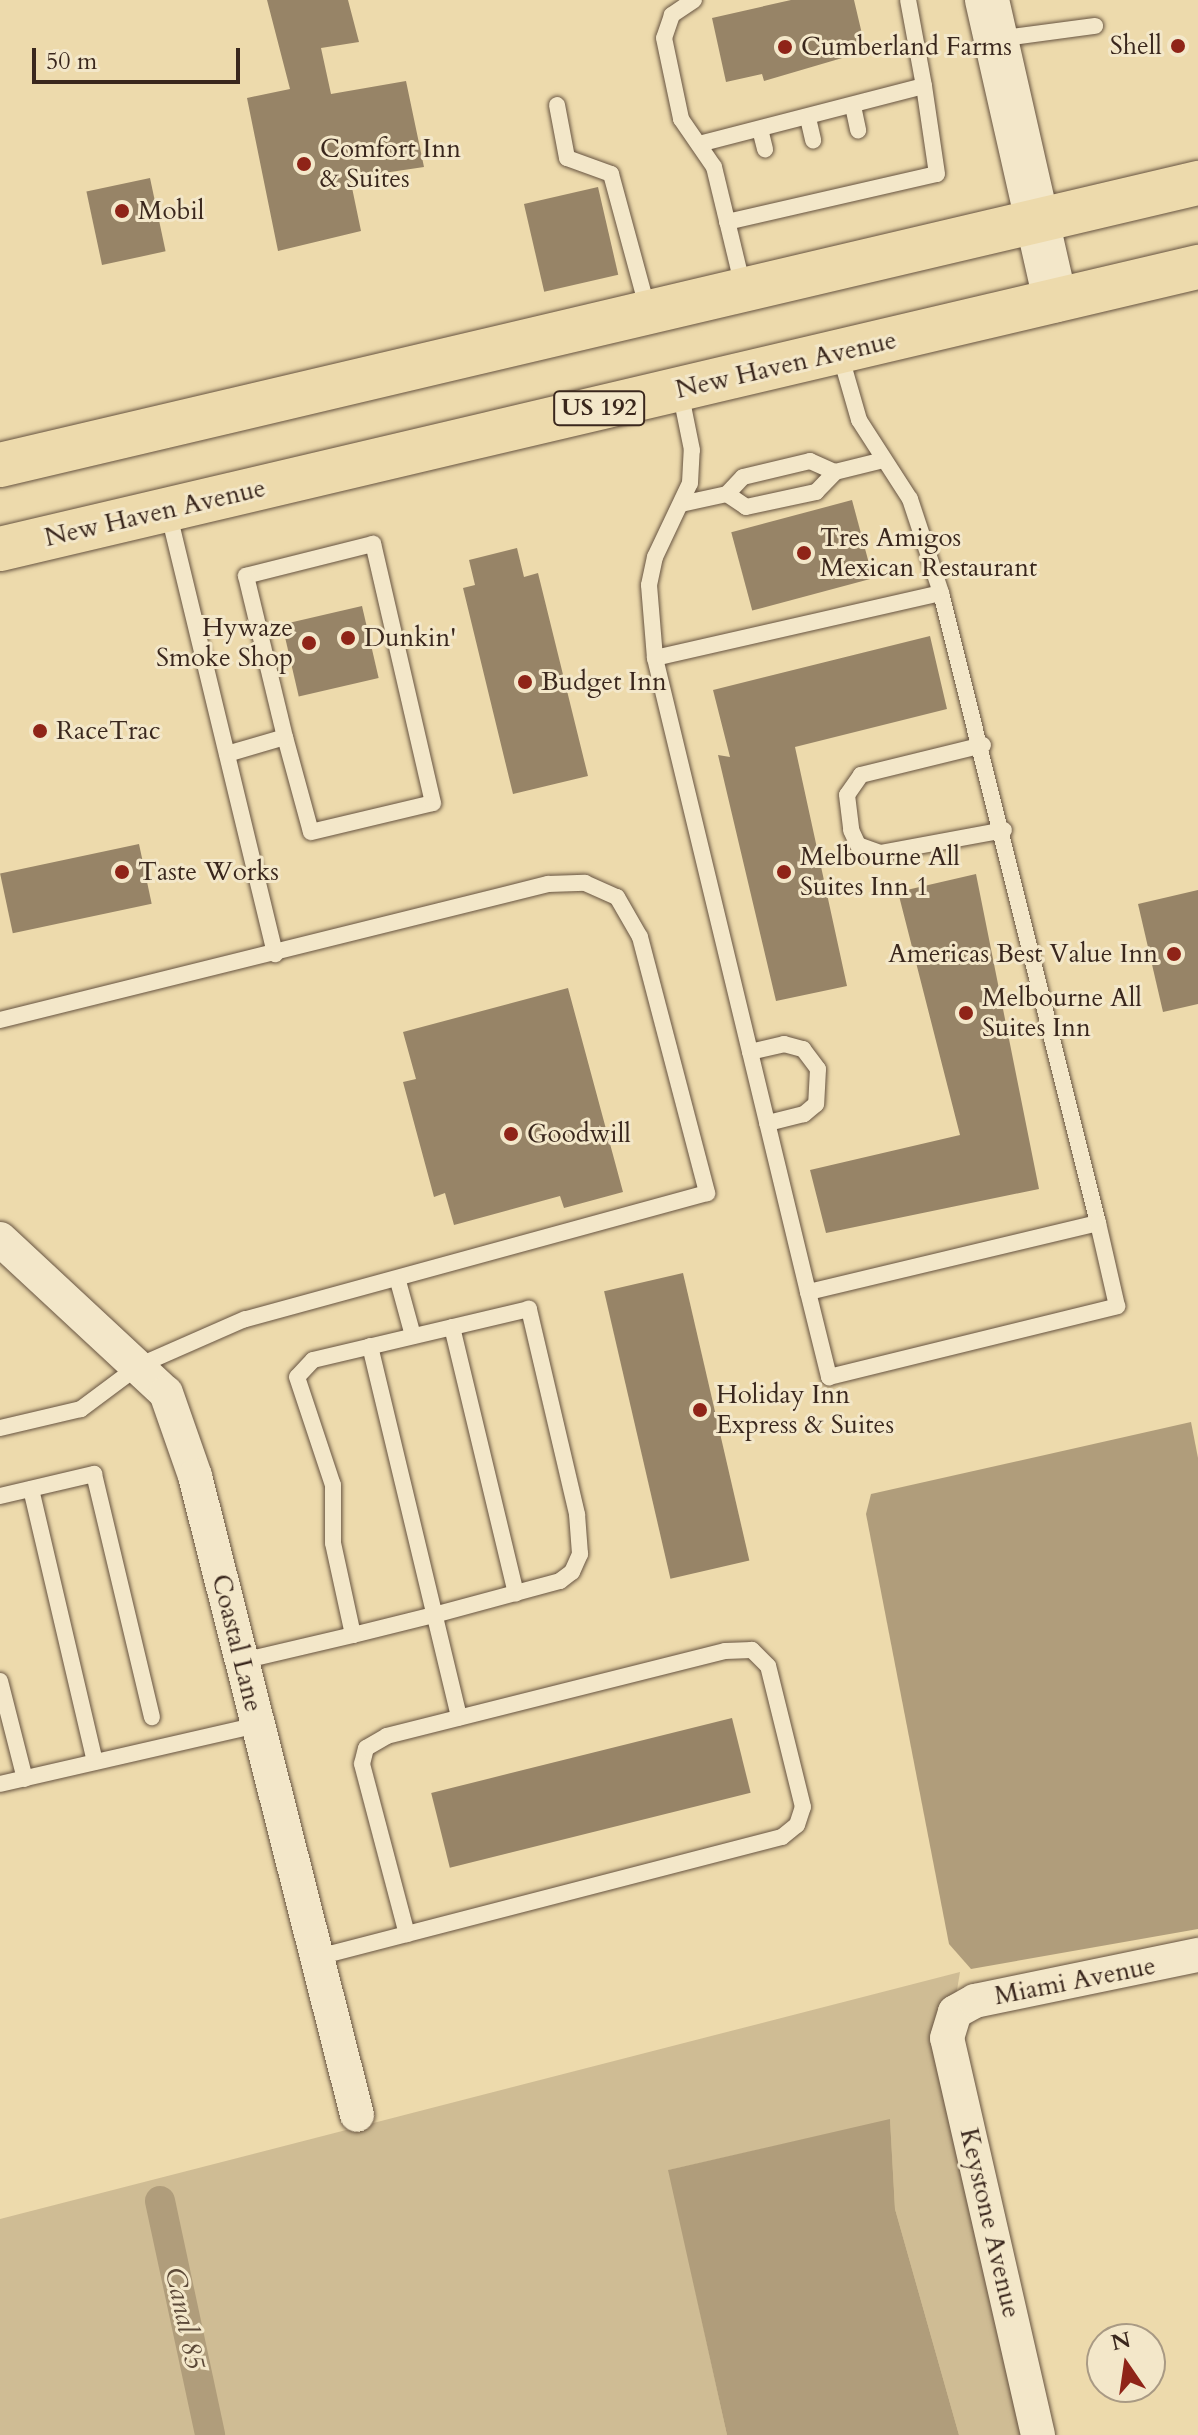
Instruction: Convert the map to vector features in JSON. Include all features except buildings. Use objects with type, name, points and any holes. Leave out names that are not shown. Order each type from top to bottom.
[{"type":"main road","points":[[991,20],[1055,300]]},
{"type":"main road","points":[[0,465],[1198,183]]},
{"type":"main road","name":"New Haven Avenue","points":[[0,549],[1198,267]]},
{"type":"street","name":"Coastal Lane","points":[[0,1239],[140,1365],[166,1393],[195,1476],[357,2115]]},
{"type":"street","name":"Miami Avenue","points":[[955,2012],[975,2001],[1198,1955]]},
{"type":"street","name":"Keystone Avenue","points":[[955,2012],[947,2038],[1038,2435]]},
{"type":"lane","points":[[694,0],[672,15],[664,38],[681,119],[714,167],[744,290]]},
{"type":"lane","points":[[727,222],[776,204],[870,181],[937,174],[908,0]]},
{"type":"lane","points":[[991,20],[1095,26]]},
{"type":"lane","points":[[699,144],[924,86]]},
{"type":"lane","points":[[557,105],[567,158],[611,174],[649,313]]},
{"type":"lane","points":[[853,106],[858,130]]},
{"type":"lane","points":[[808,118],[813,140]]},
{"type":"lane","points":[[760,129],[765,149]]},
{"type":"lane","points":[[680,390],[692,450],[681,504],[666,527],[649,585],[655,658],[829,1377],[1117,1306],[1004,830],[941,593],[910,499],[859,420],[840,353]]},
{"type":"lane","points":[[727,494],[746,507],[816,492],[835,472],[884,460]]},
{"type":"lane","points":[[681,504],[727,494],[743,477],[810,461],[835,472]]},
{"type":"lane","points":[[168,510],[275,954]]},
{"type":"lane","points":[[373,544],[433,803],[311,832],[285,737],[246,576],[373,544]]},
{"type":"lane","points":[[655,658],[941,593]]},
{"type":"lane","points":[[227,754],[285,737]]},
{"type":"lane","points":[[983,745],[861,775],[847,795],[851,830],[858,845],[880,853],[1004,830]]},
{"type":"lane","points":[[0,1020],[548,884],[585,883],[617,897],[640,937],[707,1193],[398,1281],[245,1319],[140,1365],[81,1409],[0,1428]]},
{"type":"lane","points":[[750,1052],[794,1047],[818,1069],[816,1104],[804,1114],[767,1123]]},
{"type":"lane","points":[[808,1292],[1098,1223]]},
{"type":"lane","points":[[398,1281],[413,1336]]},
{"type":"lane","points":[[242,1661],[353,1635],[434,1615],[560,1581],[580,1554],[577,1514],[529,1309],[313,1360],[297,1377],[298,1393],[333,1485],[333,1543],[353,1635]]},
{"type":"lane","points":[[452,1327],[516,1593]]},
{"type":"lane","points":[[370,1346],[459,1718]]},
{"type":"lane","points":[[0,1496],[94,1474],[152,1717]]},
{"type":"lane","points":[[31,1489],[95,1762]]},
{"type":"lane","points":[[318,1957],[407,1934],[782,1837],[797,1825],[803,1807],[768,1666],[752,1650],[725,1651],[387,1736],[366,1748],[362,1764],[407,1934]]},
{"type":"lane","points":[[0,1681],[25,1779]]},
{"type":"lane","points":[[0,1784],[258,1725]]},
{"type":"shaded area","points":[[1191,1422],[1198,1458],[1198,1929],[971,1969],[949,1944],[866,1514],[871,1494]]},
{"type":"shaded area","points":[[960,1972],[950,2032],[1040,2435],[959,2435],[895,2209],[890,2120],[669,2170],[727,2435],[0,2435],[0,2219]]},
{"type":"shaded area","points":[[890,2119],[895,2209],[959,2435],[727,2435],[668,2170]]},
{"type":"waterway","name":"Canal 85","points":[[160,2201],[210,2435]]},
{"type":"place","name":"Shell","points":[[1178,46]]},
{"type":"place","name":"Cumberland Farms","points":[[785,47]]},
{"type":"place","name":"Comfort Inn & Suites","points":[[304,164]]},
{"type":"place","name":"Mobil","points":[[122,211]]},
{"type":"place","name":"Tres Amigos Mexican Restaurant","points":[[804,553]]},
{"type":"place","name":"Dunkin'","points":[[348,638]]},
{"type":"place","name":"Hywaze Smoke Shop","points":[[309,643]]},
{"type":"place","name":"Budget Inn","points":[[525,682]]},
{"type":"place","name":"RaceTrac","points":[[40,731]]},
{"type":"place","name":"Taste Works","points":[[122,872]]},
{"type":"place","name":"Melbourne All Suites Inn 1","points":[[784,872]]},
{"type":"place","name":"Americas Best Value Inn","points":[[1174,954]]},
{"type":"place","name":"Melbourne All Suites Inn","points":[[966,1013]]},
{"type":"place","name":"Goodwill","points":[[511,1134]]},
{"type":"place","name":"Holiday Inn Express & Suites","points":[[700,1410]]}]
